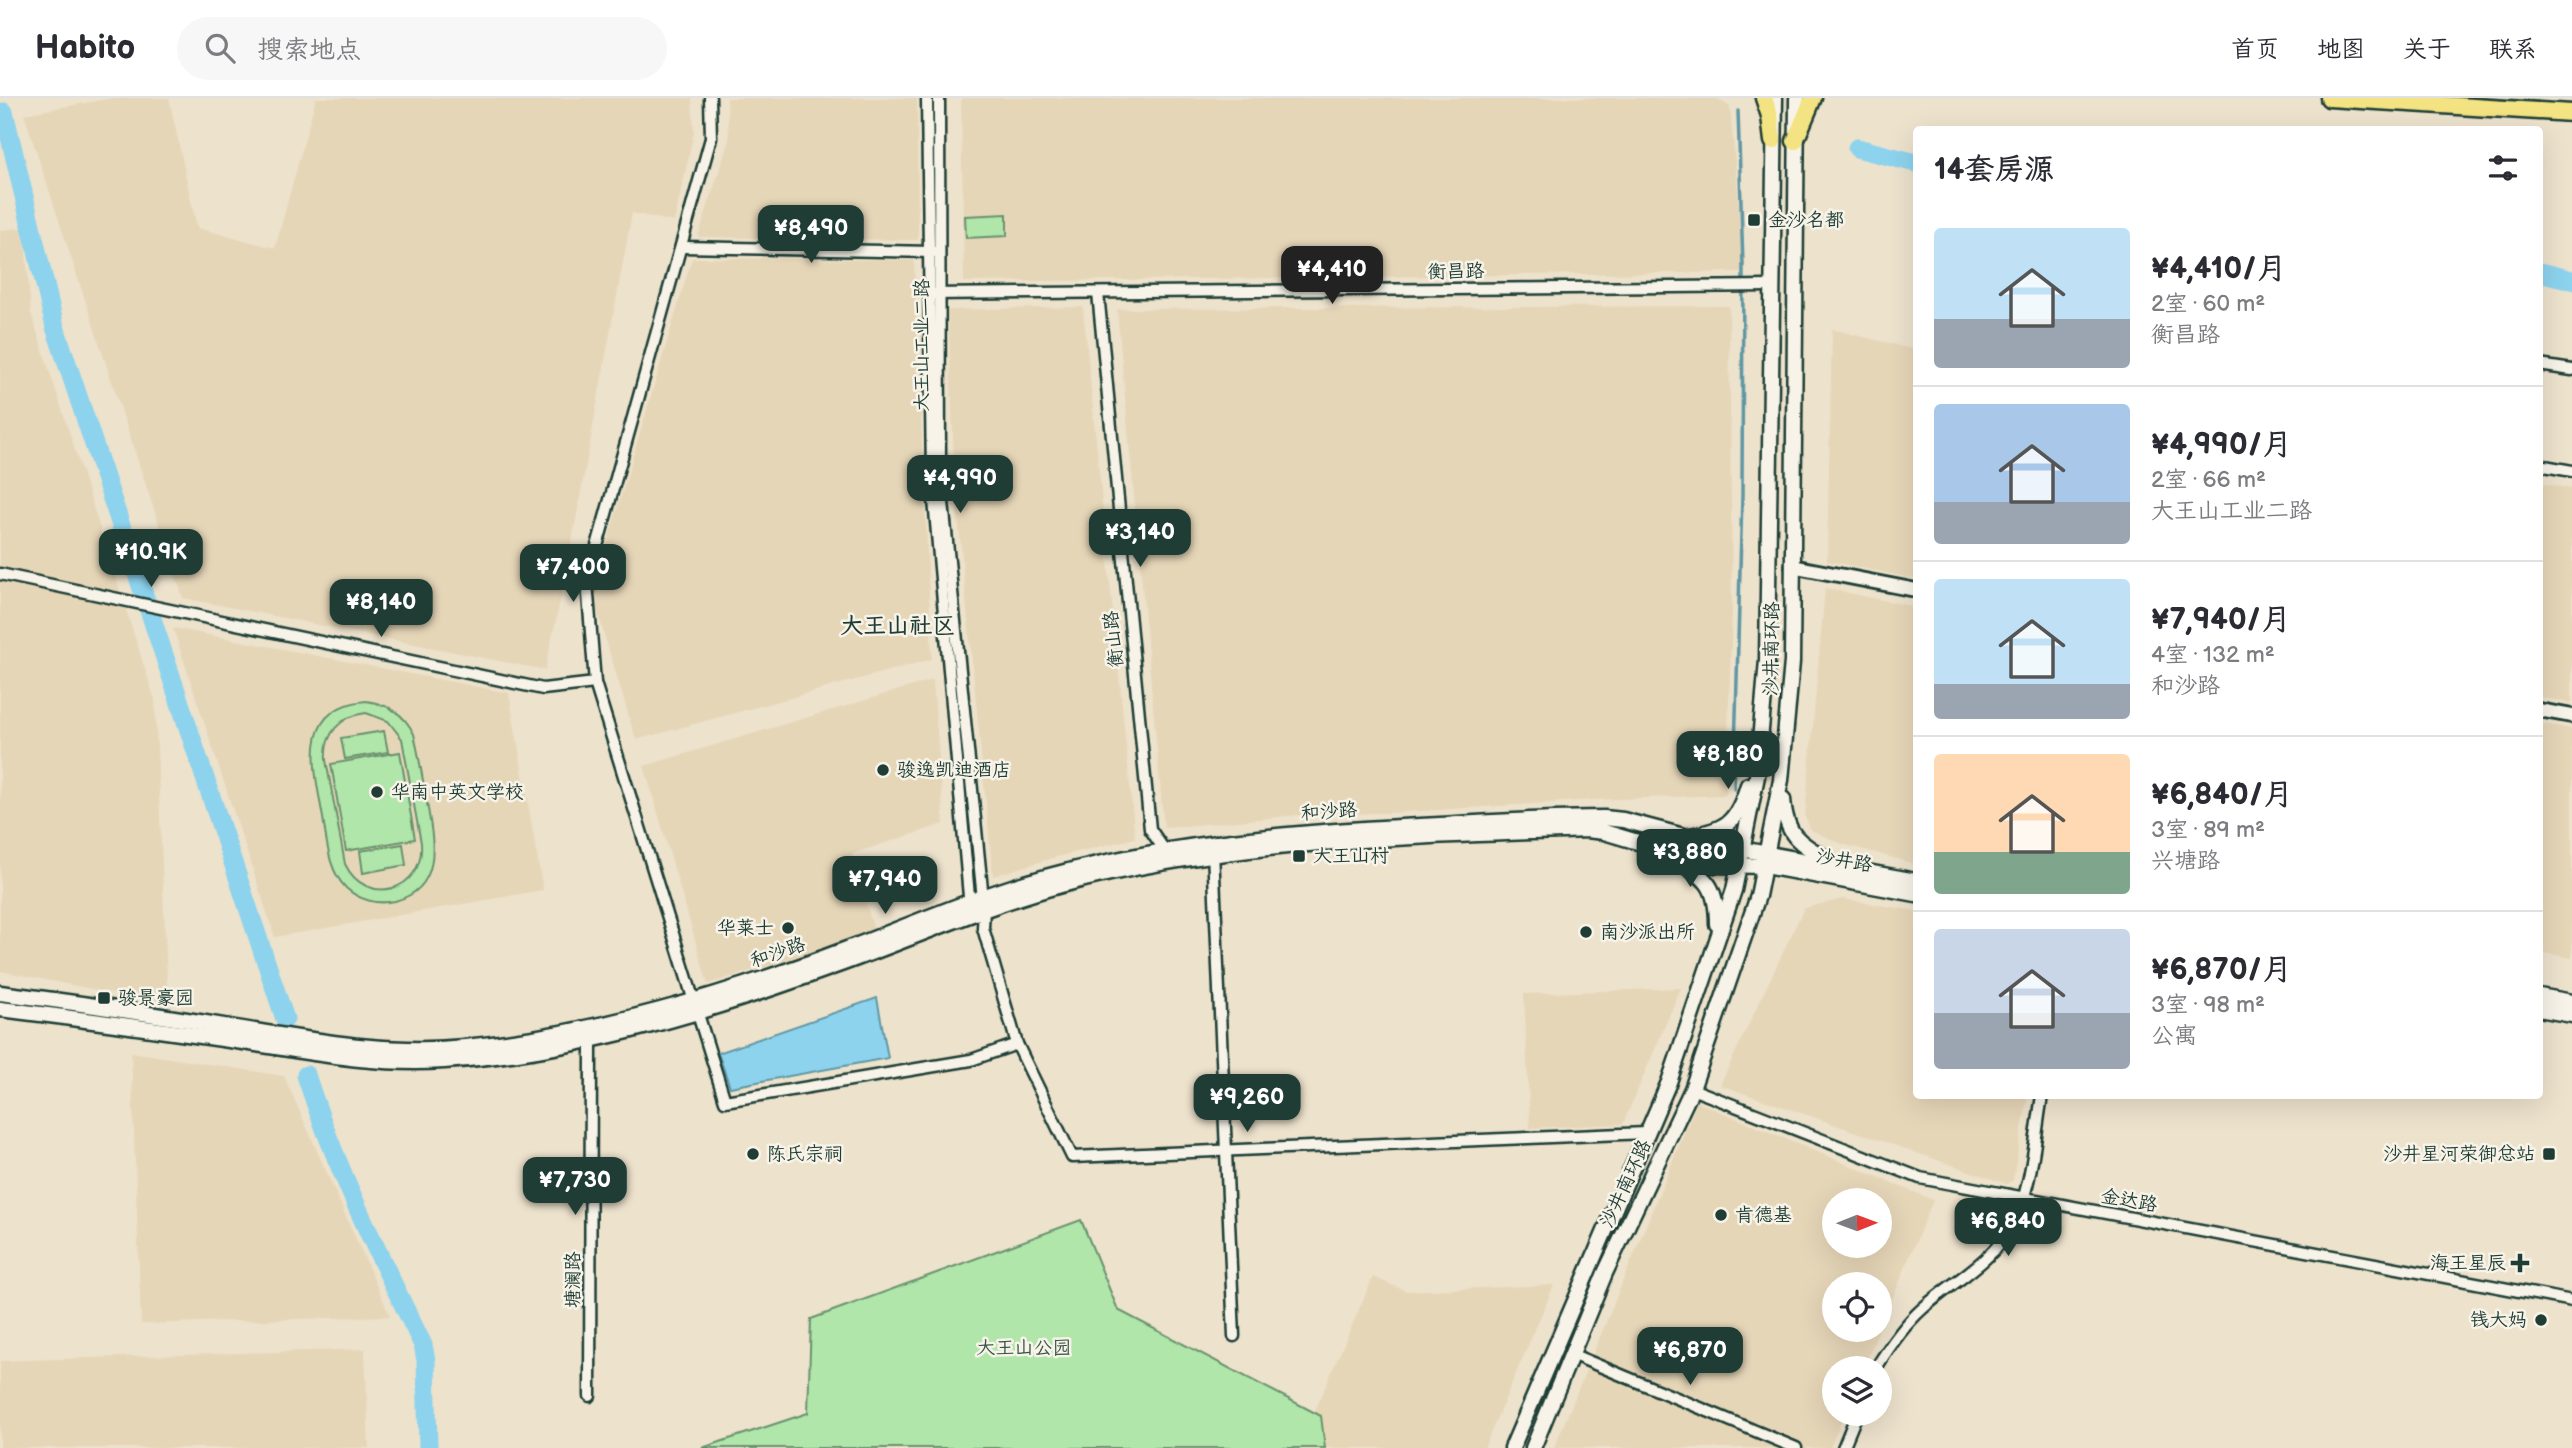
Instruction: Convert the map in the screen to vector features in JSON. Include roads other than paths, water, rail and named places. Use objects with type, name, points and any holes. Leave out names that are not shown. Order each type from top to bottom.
[{"type":"main road","points":[[1764,98],[1770,116],[1773,141]]},
{"type":"main road","name":"沙井南环路","points":[[1512,1448],[1669,1082],[1740,866],[1761,740],[1767,660],[1775,98]]},
{"type":"main road","name":"沙井南环路","points":[[1533,1448],[1605,1273],[1692,1089],[1758,896],[1767,860],[1782,780],[1792,662],[1797,98]]},
{"type":"main road","points":[[1795,141],[1813,98]]},
{"type":"main road","points":[[2329,98],[2572,113]]},
{"type":"main road","points":[[1685,837],[1721,829],[1737,814],[1761,740]]},
{"type":"main road","points":[[1782,780],[1784,815],[1792,835],[1802,845],[1841,867]]},
{"type":"main road","name":"和沙路","points":[[977,905],[1213,850],[1329,830],[1586,818],[1623,820],[1743,850],[1767,860]]},
{"type":"main road","name":"和沙路","points":[[0,1009],[373,1060],[411,1062],[471,1059],[533,1051],[591,1039],[696,1006],[1062,872],[1165,851],[1586,830],[1604,832],[1715,865],[1740,866],[1767,860]]},
{"type":"main road","points":[[1653,846],[1707,881],[1717,901],[1717,939]]},
{"type":"main road","name":"沙井路","points":[[1767,860],[1841,867],[1913,880]]},
{"type":"main road","name":"沙井路","points":[[1767,860],[1913,893]]},
{"type":"main road","name":"和沙路","points":[[0,993],[106,1007],[348,1046],[411,1051],[469,1047],[564,1033],[696,1006]]},
{"type":"main road","points":[[2543,997],[2572,1002]]},
{"type":"main road","points":[[2543,1010],[2572,1015]]},
{"type":"street","points":[[710,98],[711,138],[587,582],[595,683],[725,1101],[971,1060],[1017,1044]]},
{"type":"street","name":"大王山工业二路","points":[[927,98],[934,252]]},
{"type":"street","name":"大王山工业二路","points":[[939,98],[934,295],[940,472],[977,905]]},
{"type":"street","points":[[682,247],[934,252]]},
{"type":"street","name":"衡昌路","points":[[934,295],[1773,286]]},
{"type":"street","name":"衡山路","points":[[1098,293],[1150,829],[1165,851]]},
{"type":"street","points":[[2543,366],[2572,370]]},
{"type":"street","points":[[2543,466],[2572,471]]},
{"type":"street","points":[[1792,566],[1913,589]]},
{"type":"street","points":[[0,574],[543,689],[595,683]]},
{"type":"street","points":[[2543,711],[2572,716]]},
{"type":"street","points":[[1213,850],[1234,1336]]},
{"type":"street","points":[[977,905],[1017,1044],[1072,1157],[1646,1133]]},
{"type":"street","name":"塘澜路","points":[[590,1396],[591,1039]]},
{"type":"street","name":"金达路","points":[[1692,1089],[1920,1178],[2024,1200],[2572,1301]]},
{"type":"street","points":[[1884,1356],[1896,1337],[1922,1309],[1975,1270],[1995,1250],[2012,1226],[2024,1200],[2041,1099]]},
{"type":"street","points":[[1571,1354],[1796,1448]]},
{"type":"street","points":[[1843,1448],[1852,1426]]},
{"type":"water","points":[[877,998],[888,1058],[730,1087],[718,1053]]},
{"type":"waterway","points":[[1734,789],[1742,496],[1743,265],[1738,111]]},
{"type":"waterway","points":[[4,112],[55,327],[285,1019]]},
{"type":"waterway","points":[[1857,148],[1913,162]]},
{"type":"waterway","points":[[2543,273],[2572,280]]},
{"type":"waterway","points":[[306,1075],[345,1178],[423,1345],[426,1360],[428,1448]]},
{"type":"place","name":"金沙名都","points":[[1754,220]]},
{"type":"place","name":"骏逸凯迪酒店","points":[[883,770]]},
{"type":"place","name":"华南中英文学校","points":[[377,792]]},
{"type":"place","name":"大王山村","points":[[1299,856]]},
{"type":"place","name":"华莱士","points":[[788,928]]},
{"type":"place","name":"南沙派出所","points":[[1586,932]]},
{"type":"place","name":"骏景豪园","points":[[104,998]]},
{"type":"place","name":"陈氏宗祠","points":[[753,1154]]},
{"type":"place","name":"沙井星河荣御总站","points":[[2549,1154]]},
{"type":"place","name":"肯德基","points":[[1721,1215]]},
{"type":"place","name":"海王星辰","points":[[2520,1263]]},
{"type":"place","name":"钱大妈","points":[[2541,1320]]},
{"type":"district","name":"大王山社区","points":[[898,626]]},
{"type":"park label","name":"大王山公园","points":[[1024,1348]]}]
